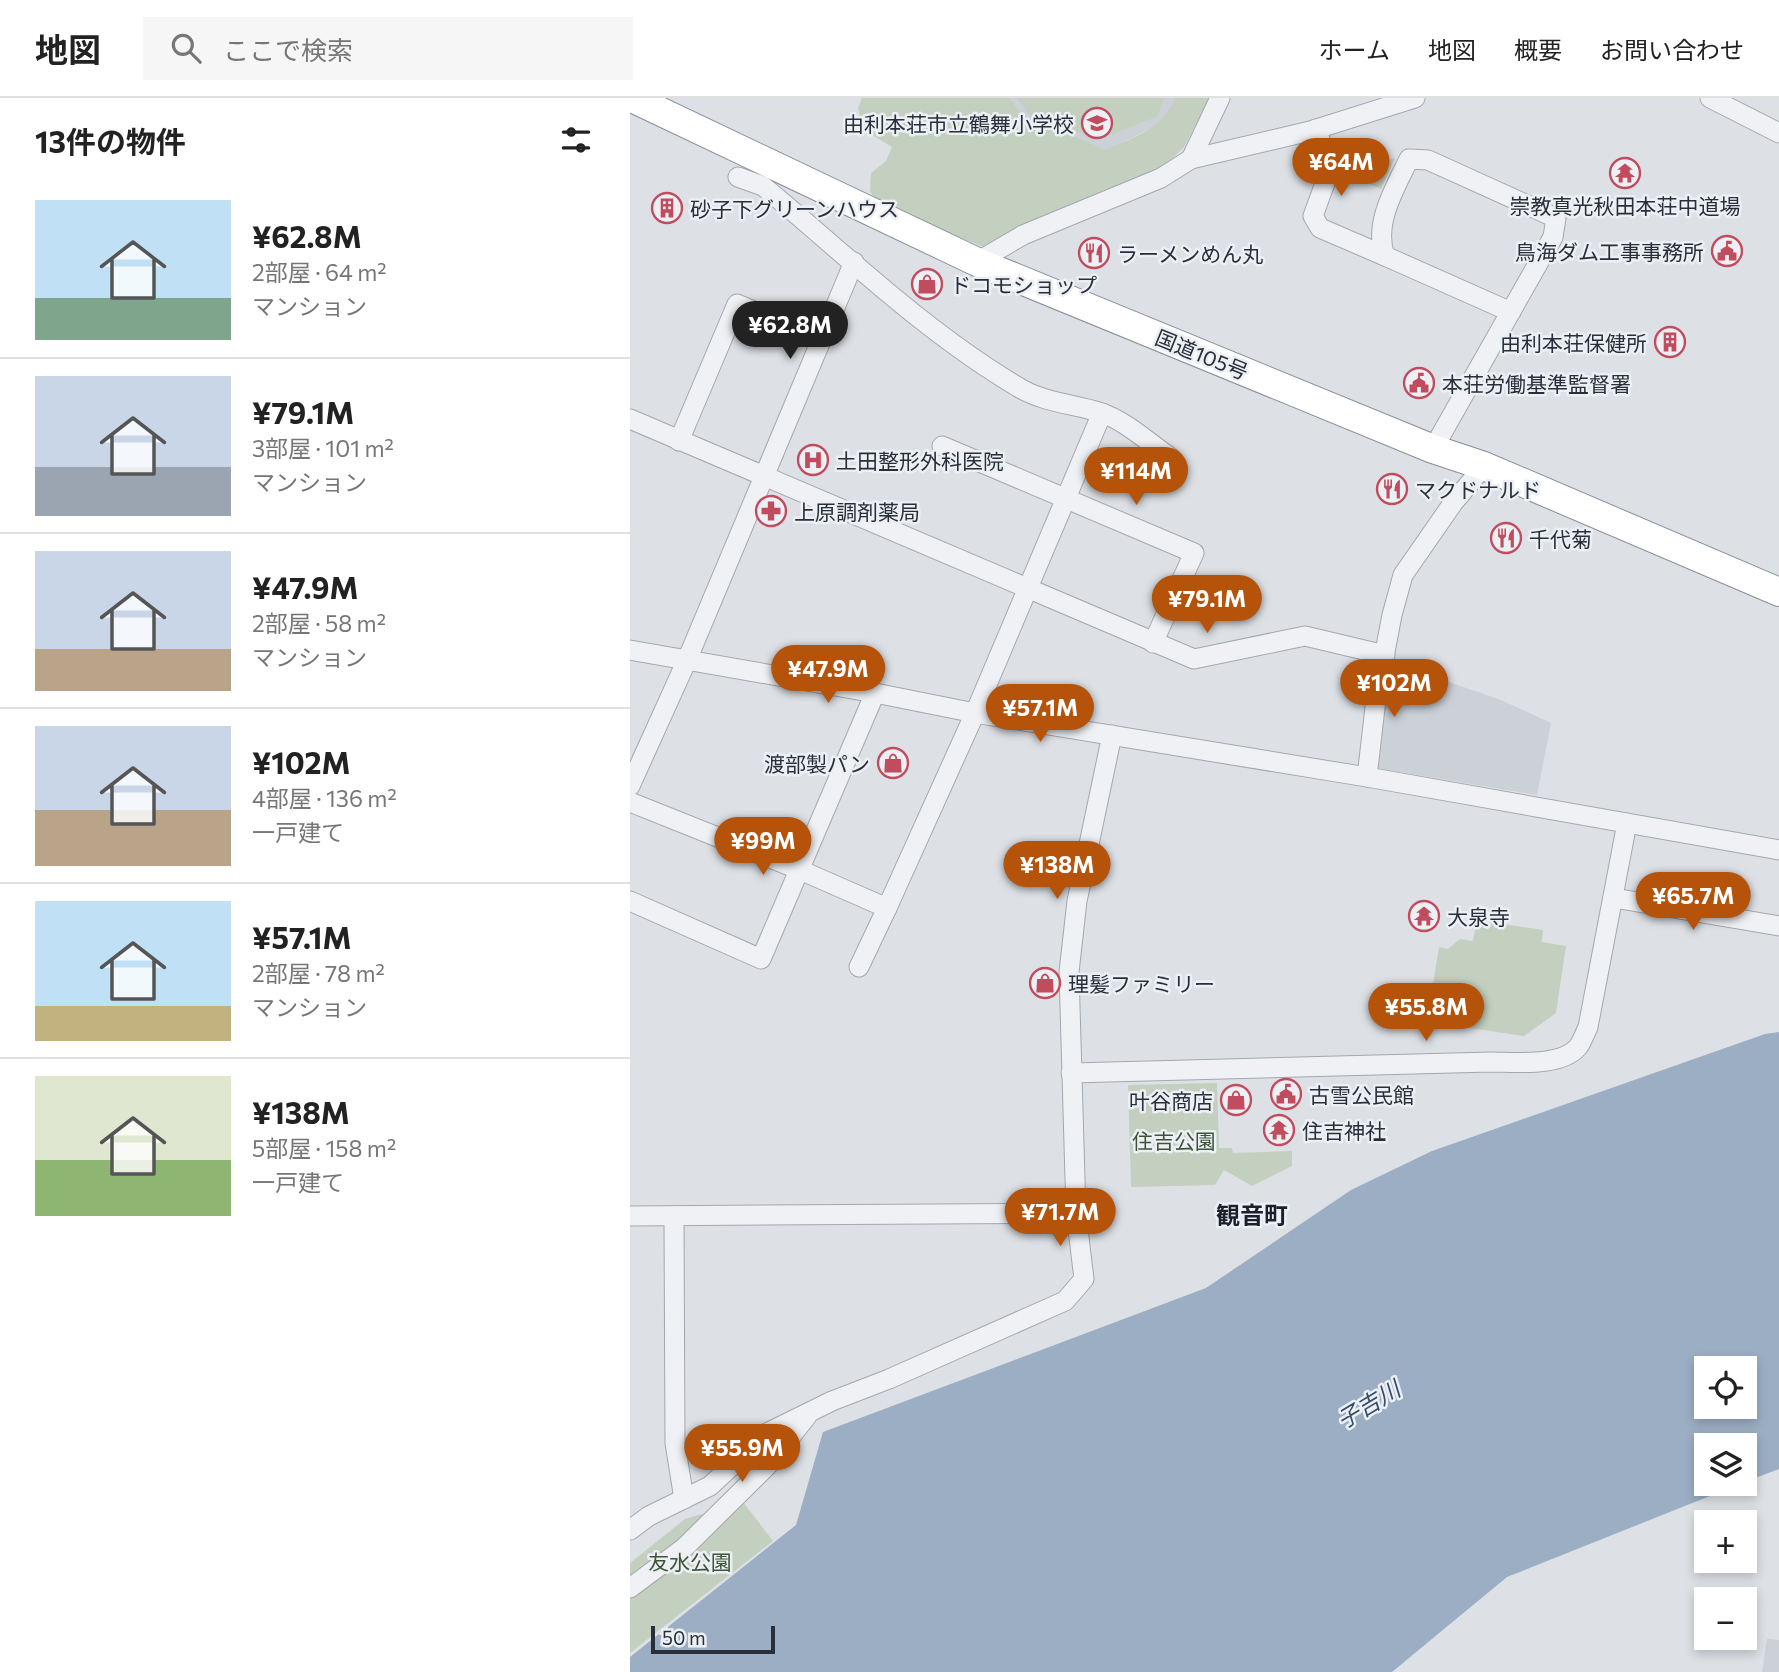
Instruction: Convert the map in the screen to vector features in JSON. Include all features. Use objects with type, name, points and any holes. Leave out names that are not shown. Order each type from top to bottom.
[{"type":"highway","name":"国道105号","points":[[632,98],[978,262],[1433,449],[1484,466],[1779,592]]},
{"type":"street","points":[[1191,159],[1220,98]]},
{"type":"street","points":[[978,262],[1023,236],[1161,178],[1191,159],[1316,129],[1415,98]]},
{"type":"street","points":[[1710,98],[1779,133]]},
{"type":"street","points":[[1316,129],[1328,161],[1328,175],[1313,216],[1320,228],[1511,312]]},
{"type":"street","points":[[1385,256],[1380,242],[1388,204],[1409,159],[1428,160],[1556,218],[1553,237],[1433,449]]},
{"type":"street","points":[[738,177],[764,186],[934,329],[990,370],[1022,390],[1055,402],[1102,413],[1171,458]]},
{"type":"street","points":[[630,786],[687,660],[854,262]]},
{"type":"street","points":[[679,441],[737,304],[821,339]]},
{"type":"street","points":[[859,967],[975,713],[1102,413]]},
{"type":"street","points":[[630,419],[1194,659],[1305,636],[1384,655]]},
{"type":"street","points":[[942,446],[1194,553],[1153,643]]},
{"type":"street","points":[[1367,777],[1376,699],[1392,615],[1403,575],[1453,503],[1484,466]]},
{"type":"street","points":[[630,650],[975,713],[1367,777],[1779,849]]},
{"type":"street","points":[[630,901],[761,959],[875,693]]},
{"type":"street","points":[[630,1530],[649,1516],[710,1486],[767,1433],[1065,1301],[1084,1279],[1076,1213],[1069,972],[1077,901],[1112,735]]},
{"type":"street","points":[[630,802],[887,908]]},
{"type":"street","points":[[1071,1073],[1535,1063],[1560,1057],[1577,1048],[1588,1027],[1627,823]]},
{"type":"street","points":[[1614,898],[1779,926]]},
{"type":"street","points":[[630,1216],[1076,1213]]},
{"type":"street","points":[[674,1216],[675,1443],[684,1499]]},
{"type":"street","points":[[630,1588],[685,1547],[767,1466],[810,1412]]},
{"type":"shaded area","name":"由利本荘市立鶴舞小学校","points":[[1010,98],[1175,98],[1169,112],[1156,126],[1105,151],[1082,139],[1026,120]]},
{"type":"shaded area","points":[[1391,662],[1501,700],[1551,723],[1537,795],[1376,768]]},
{"type":"shaded area","points":[[1767,1639],[1779,1640],[1779,1672],[1762,1672]]},
{"type":"green space","points":[[862,98],[1010,98],[1026,120],[1082,139],[1105,150],[1155,125],[1163,118],[1175,98],[1210,98],[1184,147],[1170,161],[1147,176],[989,249],[878,205],[870,191],[871,173],[886,161],[892,147],[864,130],[858,108]]},
{"type":"green space","name":"由利本荘市立鶴舞小学校","points":[[1017,98],[1164,98],[1158,116],[1100,139],[1033,119]]},
{"type":"green space","points":[[1395,158],[1381,189],[1346,173]]},
{"type":"green space","points":[[1477,920],[1543,930],[1542,942],[1566,946],[1556,1013],[1524,1036],[1443,1024],[1447,993],[1432,990],[1439,947],[1448,949],[1460,939],[1473,941]]},
{"type":"green space","name":"住吉公園","points":[[1217,1083],[1219,1148],[1232,1148],[1233,1153],[1292,1151],[1292,1166],[1252,1186],[1224,1170],[1215,1185],[1131,1187],[1128,1085]]},
{"type":"green space","name":"友水公園","points":[[743,1502],[773,1541],[630,1653],[630,1563],[685,1519]]},
{"type":"water","name":"子吉川","points":[[1779,1032],[1779,1469],[1757,1477],[1757,1433],[1694,1433],[1694,1496],[1710,1496],[1507,1577],[1392,1672],[630,1672],[630,1657],[796,1525],[823,1432],[1206,1288],[1351,1190],[1432,1151],[1765,1034]]},
{"type":"place","name":"由利本荘市立鶴舞小学校","points":[[1097,123]]},
{"type":"place","name":"崇教真光秋田本荘中道場","points":[[1625,173]]},
{"type":"place","name":"砂子下グリーンハウス","points":[[667,208]]},
{"type":"place","name":"鳥海ダム工事事務所","points":[[1727,251]]},
{"type":"place","name":"ラーメンめん丸","points":[[1094,253]]},
{"type":"place","name":"ドコモショップ","points":[[927,284]]},
{"type":"place","name":"由利本荘保健所","points":[[1670,342]]},
{"type":"place","name":"本荘労働基準監督署","points":[[1419,383]]},
{"type":"place","name":"土田整形外科医院","points":[[813,460]]},
{"type":"place","name":"マクドナルド","points":[[1392,489]]},
{"type":"place","name":"上原調剤薬局","points":[[771,511]]},
{"type":"place","name":"千代菊","points":[[1506,538]]},
{"type":"place","name":"渡部製パン","points":[[893,763]]},
{"type":"place","name":"大泉寺","points":[[1424,916]]},
{"type":"place","name":"理髪ファミリー","points":[[1045,983]]},
{"type":"place","name":"古雪公民館","points":[[1286,1094]]},
{"type":"place","name":"叶谷商店","points":[[1236,1100]]},
{"type":"place","name":"住吉神社","points":[[1279,1130]]},
{"type":"district","name":"観音町","points":[[1252,1214]]}]
